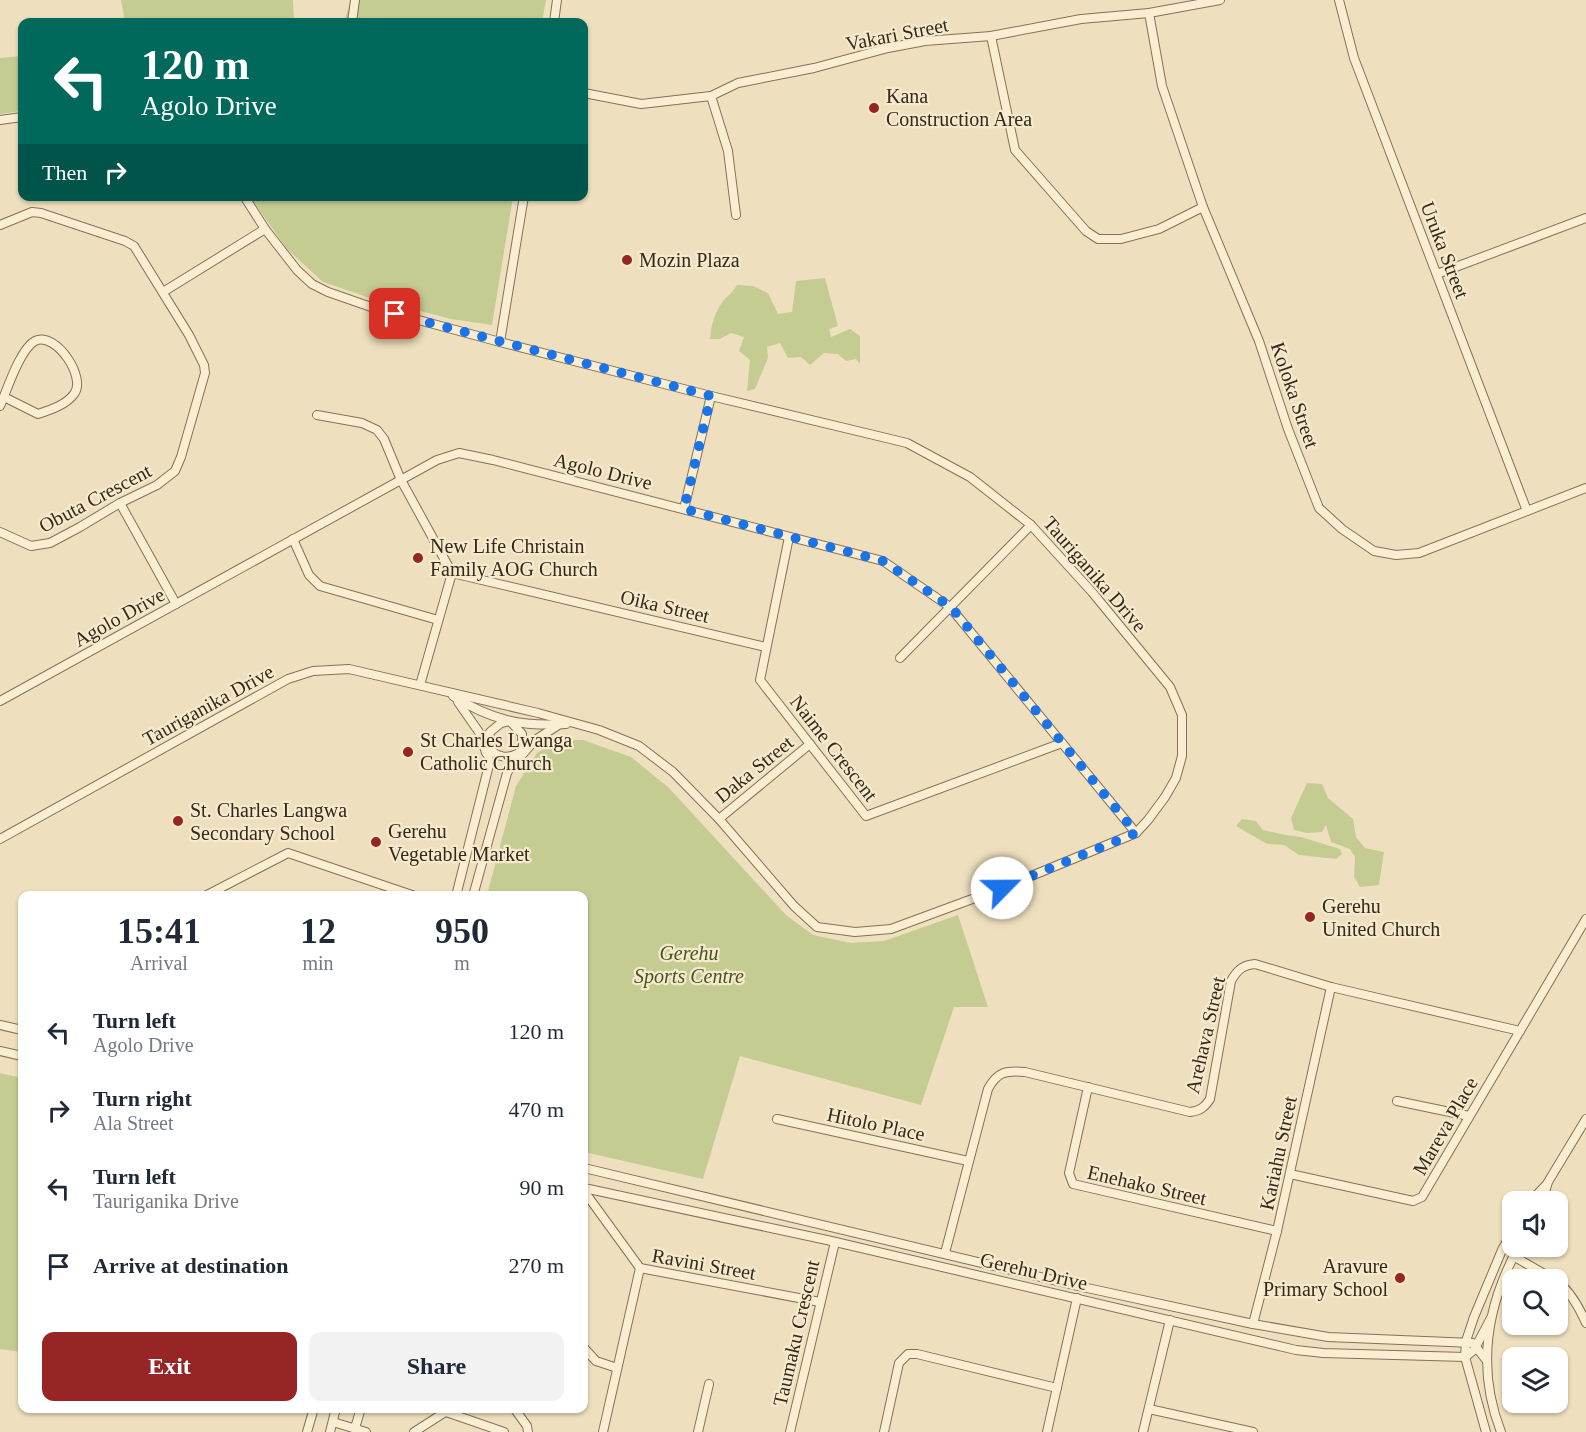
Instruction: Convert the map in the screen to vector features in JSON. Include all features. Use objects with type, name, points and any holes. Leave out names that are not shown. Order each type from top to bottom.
[{"type":"street","points":[[353,18],[355,0]]},
{"type":"street","points":[[555,18],[557,0]]},
{"type":"street","name":"Vakari Street","points":[[588,94],[641,104],[711,96],[738,83],[814,68],[888,48],[925,41],[991,36],[1081,19],[1149,13],[1220,0]]},
{"type":"street","name":"Uruka Street","points":[[1339,0],[1354,58],[1527,511]]},
{"type":"street","name":"Koloka Street","points":[[1149,13],[1162,86],[1203,207],[1259,340],[1288,429],[1319,508],[1342,529],[1374,551],[1396,555],[1419,553],[1586,488]]},
{"type":"street","points":[[991,36],[1015,150],[1086,231],[1098,239],[1121,239],[1159,230],[1203,207]]},
{"type":"street","points":[[711,96],[728,151],[736,214]]},
{"type":"street","points":[[0,120],[18,118]]},
{"type":"street","name":"Tauriganika Drive","points":[[0,839],[288,679],[313,671],[350,669],[576,723],[639,746],[673,772],[718,819],[794,906],[817,927],[855,932],[891,929],[1002,888],[1136,833],[1149,820],[1176,778],[1182,756],[1182,715],[1170,687],[1092,592],[1031,525],[970,477],[907,443],[500,342],[374,308],[328,292],[312,284],[297,270],[265,229],[247,201]]},
{"type":"street","points":[[500,342],[523,201]]},
{"type":"street","name":"Obuta Crescent","points":[[0,225],[32,212],[41,213],[125,242],[138,252],[163,292],[201,357],[205,373],[181,457],[175,471],[158,485],[120,503],[50,543],[31,546],[0,532]]},
{"type":"street","points":[[1437,274],[1586,218]]},
{"type":"street","points":[[163,292],[265,229]]},
{"type":"street","points":[[36,340],[48,340],[58,345],[74,368],[78,386],[75,394],[50,410],[38,414],[2,401],[25,349],[36,340]]},
{"type":"street","points":[[684,509],[711,396]]},
{"type":"street","points":[[317,415],[362,423],[377,430],[384,439],[401,480],[452,573],[420,685]]},
{"type":"street","name":"Agolo Drive","points":[[0,701],[437,460],[459,453],[883,561],[951,607],[1136,833]]},
{"type":"street","points":[[120,503],[176,604]]},
{"type":"street","points":[[900,658],[1031,525]]},
{"type":"street","name":"Naime Crescent","points":[[789,537],[760,680],[866,816],[1062,743]]},
{"type":"street","points":[[293,539],[309,575],[320,586],[438,620]]},
{"type":"street","name":"Oika Street","points":[[452,573],[766,647]]},
{"type":"street","points":[[448,693],[460,705],[481,735],[489,765]]},
{"type":"street","name":"Tauriganika Drive","points":[[448,693],[476,711],[510,721],[543,725],[576,723]]},
{"type":"street","points":[[457,891],[489,765],[490,732],[501,723],[510,721],[522,734],[522,748],[507,773],[473,891]]},
{"type":"street","points":[[515,762],[536,741],[557,726],[576,723]]},
{"type":"street","name":"Daka Street","points":[[718,819],[810,744]]},
{"type":"street","points":[[488,746],[492,752],[502,756],[511,757],[520,753]]},
{"type":"street","points":[[214,891],[288,852],[401,891]]},
{"type":"street","name":"Mareva Place","points":[[1290,1174],[1413,1201],[1425,1193],[1586,920]]},
{"type":"street","name":"Arehava Street","points":[[945,1253],[968,1161],[992,1081],[1003,1072],[1025,1072],[1190,1112],[1202,1109],[1210,1099],[1231,981],[1240,968],[1255,963],[1331,987],[1520,1031]]},
{"type":"street","name":"Kariahu Street","points":[[1253,1324],[1277,1231],[1331,987]]},
{"type":"street","points":[[0,1024],[18,1029]]},
{"type":"street","points":[[0,1051],[18,1055]]},
{"type":"street","name":"Enehako Street","points":[[1088,1087],[1069,1173],[1073,1184],[1277,1231]]},
{"type":"street","points":[[1397,1101],[1469,1116]]},
{"type":"street","name":"Hitolo Place","points":[[777,1119],[968,1161]]},
{"type":"street","points":[[1540,1191],[1548,1182],[1586,1119]]},
{"type":"street","name":"Gerehu Drive","points":[[588,1169],[1078,1286],[1253,1324],[1328,1336],[1473,1342],[1487,1362]]},
{"type":"street","points":[[1545,1191],[1548,1182]]},
{"type":"street","name":"Gerehu Drive","points":[[588,1190],[835,1242],[1296,1350],[1465,1357]]},
{"type":"street","points":[[588,1195],[640,1268]]},
{"type":"street","name":"Taumaku Crescent","points":[[790,1432],[835,1242]]},
{"type":"street","points":[[1486,1432],[1465,1357],[1466,1341],[1502,1252]]},
{"type":"street","points":[[1501,1432],[1488,1383],[1486,1346],[1496,1298],[1513,1257]]},
{"type":"street","points":[[1515,1257],[1536,1269]]},
{"type":"street","name":"Ravini Street","points":[[603,1432],[640,1268],[820,1302]]},
{"type":"street","points":[[1568,1292],[1580,1308],[1586,1323]]},
{"type":"street","points":[[1047,1432],[1077,1298]]},
{"type":"street","points":[[1465,1357],[1476,1347],[1491,1318]]},
{"type":"street","points":[[1143,1432],[1170,1320]]},
{"type":"street","points":[[588,1352],[596,1361],[617,1368]]},
{"type":"street","points":[[884,1432],[899,1363],[908,1354],[917,1354],[1057,1388]]},
{"type":"street","points":[[698,1432],[709,1384]]},
{"type":"street","points":[[1149,1409],[1253,1432]]},
{"type":"street","points":[[307,1432],[313,1413]]},
{"type":"street","points":[[330,1432],[335,1413]]},
{"type":"street","points":[[356,1428],[360,1413]]},
{"type":"street","points":[[414,1432],[443,1413]]},
{"type":"street","points":[[456,1413],[504,1432]]},
{"type":"street","points":[[518,1413],[527,1426],[528,1432]]},
{"type":"street","points":[[333,1422],[366,1432]]},
{"type":"green space","points":[[121,0],[293,0],[294,18],[124,18]]},
{"type":"green space","points":[[351,0],[546,0],[543,18],[345,18]]},
{"type":"green space","points":[[18,56],[18,112],[0,114],[0,58]]},
{"type":"green space","points":[[253,201],[512,201],[492,325],[451,319],[367,297],[323,282],[287,249]]},
{"type":"green space","points":[[825,278],[838,326],[829,329],[831,337],[850,329],[860,336],[860,364],[856,359],[846,361],[838,354],[824,353],[810,365],[801,357],[788,358],[780,343],[767,347],[768,358],[755,389],[747,391],[750,360],[739,351],[744,337],[731,333],[720,339],[710,339],[715,316],[723,302],[737,285],[753,286],[768,293],[778,314],[792,312],[796,281]]},
{"type":"green space","name":"Gerehu Sports Centre","points":[[557,740],[583,740],[631,757],[668,787],[786,915],[813,935],[851,943],[884,941],[958,915],[988,1007],[954,1007],[921,1105],[740,1056],[703,1179],[588,1153],[588,891],[488,891],[516,786],[537,753]]},
{"type":"green space","points":[[1307,783],[1322,784],[1328,798],[1353,819],[1356,837],[1365,848],[1384,852],[1379,885],[1360,887],[1354,877],[1355,857],[1350,849],[1331,842],[1326,825],[1322,832],[1307,833],[1294,830],[1291,818]]},
{"type":"green space","points":[[1242,819],[1256,821],[1263,830],[1301,837],[1340,849],[1342,854],[1336,859],[1299,855],[1284,845],[1267,844],[1236,826]]},
{"type":"green space","points":[[0,1073],[18,1077],[18,1351],[0,1349]]},
{"type":"place","name":"Kana Construction Area","points":[[874,108]]},
{"type":"place","name":"Mozin Plaza","points":[[627,260]]},
{"type":"place","name":"New Life Christain Family AOG Church","points":[[418,558]]},
{"type":"place","name":"St Charles Lwanga Catholic Church","points":[[408,752]]},
{"type":"place","name":"St. Charles Langwa Secondary School","points":[[178,821]]},
{"type":"place","name":"Gerehu Vegetable Market","points":[[376,842]]},
{"type":"place","name":"Gerehu United Church","points":[[1310,917]]},
{"type":"place","name":"Aravure Primary School","points":[[1400,1278]]},
{"type":"route","points":[[395,314],[711,396],[684,509],[883,561],[951,607],[1136,833],[1002,888]]}]
